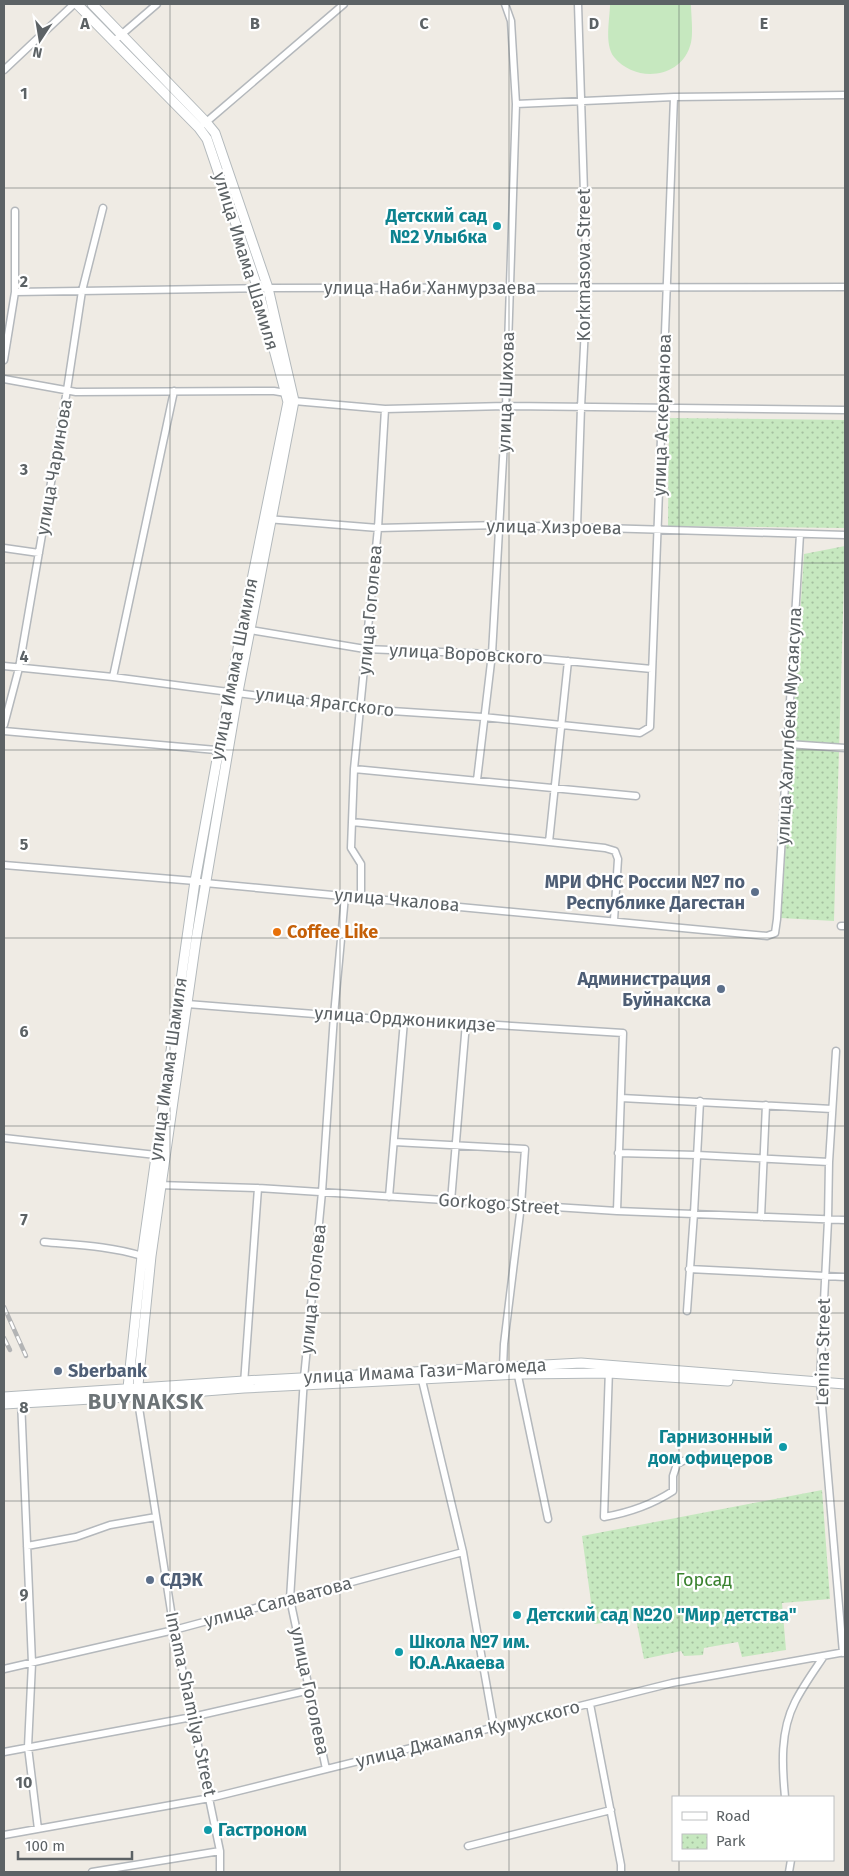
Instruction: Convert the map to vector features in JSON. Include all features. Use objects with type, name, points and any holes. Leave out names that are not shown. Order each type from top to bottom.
[{"type":"main road","name":"улица Имама Шамиля","points":[[75,4],[203,125],[214,132],[268,288],[294,401],[267,519],[250,630],[219,748],[195,880],[156,1155],[157,1185],[137,1392]]},
{"type":"main road","name":"улица Имама Шамиля","points":[[92,4],[203,125],[258,289],[288,402],[233,692],[187,1004],[157,1185],[142,1256],[127,1393]]},
{"type":"main road","name":"улица Имама Гази-Магомеда","points":[[421,1376],[503,1367],[517,1370]]},
{"type":"main road","points":[[4,1404],[21,1399],[108,1389],[127,1393],[244,1384],[517,1370],[610,1369],[820,1385],[845,1384]]},
{"type":"main road","points":[[820,1385],[845,1390]]},
{"type":"main road","points":[[4,1397],[21,1399]]},
{"type":"street","points":[[4,70],[75,4]]},
{"type":"street","points":[[114,41],[157,4]]},
{"type":"street","points":[[203,125],[344,4]]},
{"type":"street","name":"улица Шихова","points":[[477,780],[492,654],[506,406],[516,104],[511,21],[505,4]]},
{"type":"street","name":"Korkmasova Street","points":[[577,527],[587,287],[578,4]]},
{"type":"street","points":[[516,104],[674,97],[845,95]]},
{"type":"street","name":"улица Аскерханова","points":[[646,731],[650,727],[674,97]]},
{"type":"street","name":"улица Чаринова","points":[[4,725],[19,668],[67,390],[82,291],[103,208]]},
{"type":"street","points":[[4,360],[15,292],[16,211]]},
{"type":"street","name":"улица Наби Ханмурзаева","points":[[15,292],[268,288],[845,286]]},
{"type":"street","points":[[4,379],[76,392],[274,391],[286,393]]},
{"type":"street","points":[[113,677],[174,391]]},
{"type":"street","points":[[294,401],[385,409],[506,406],[845,410]]},
{"type":"street","name":"улица Гоголева","points":[[361,898],[361,864],[351,848],[354,769],[378,528],[385,409]]},
{"type":"street","name":"улица Хизроева","points":[[267,519],[378,528],[499,525],[845,535]]},
{"type":"street","name":"улица Халилбека Мусаясула","points":[[778,919],[800,534]]},
{"type":"street","points":[[4,548],[39,553]]},
{"type":"street","name":"улица Воровского","points":[[250,630],[365,649],[492,654],[652,669]]},
{"type":"street","points":[[549,842],[568,661]]},
{"type":"street","name":"улица Ярагского","points":[[4,666],[113,677],[361,709],[484,717],[640,733],[646,731]]},
{"type":"street","points":[[4,731],[216,750],[219,748]]},
{"type":"street","points":[[788,744],[845,748]]},
{"type":"street","points":[[354,769],[636,796]]},
{"type":"street","points":[[352,822],[605,848],[615,851],[618,859],[614,920]]},
{"type":"street","name":"улица Чкалова","points":[[4,865],[195,880],[205,883],[614,920],[767,936],[775,933],[778,919]]},
{"type":"street","name":"улица Гоголева","points":[[326,1769],[290,1599],[304,1381],[322,1192],[334,1015],[345,896]]},
{"type":"street","name":"улица Орджоникидзе","points":[[187,1004],[404,1021],[623,1033],[621,1098]]},
{"type":"street","points":[[389,1196],[404,1021]]},
{"type":"street","points":[[451,1201],[466,1023]]},
{"type":"street","name":"Lenina Street","points":[[836,1051],[829,1162],[820,1385],[844,1653]]},
{"type":"street","points":[[617,1211],[621,1098],[832,1109]]},
{"type":"street","points":[[687,1311],[700,1101]]},
{"type":"street","points":[[761,1216],[766,1105]]},
{"type":"street","points":[[4,1138],[156,1155]]},
{"type":"street","points":[[394,1142],[525,1148],[521,1205],[504,1344],[503,1367]]},
{"type":"street","points":[[618,1153],[697,1154],[829,1162]]},
{"type":"street","name":"Gorkogo Street","points":[[157,1185],[258,1188],[617,1211],[845,1220]]},
{"type":"street","points":[[244,1384],[258,1188]]},
{"type":"street","points":[[44,1242],[128,1251],[142,1256]]},
{"type":"street","points":[[689,1269],[845,1277]]},
{"type":"street","points":[[610,1369],[604,1517],[634,1509],[674,1491],[673,1476],[676,1464],[683,1461]]},
{"type":"street","points":[[517,1370],[548,1519]]},
{"type":"street","points":[[421,1376],[463,1552],[494,1728]]},
{"type":"street","name":"Imama Shamilya Street","points":[[137,1392],[174,1630],[210,1798],[220,1851],[220,1872]]},
{"type":"street","points":[[21,1399],[32,1663],[28,1747],[38,1829]]},
{"type":"street","points":[[27,1546],[76,1537],[110,1525],[156,1517]]},
{"type":"street","name":"улица Салаватова","points":[[4,1669],[174,1630],[463,1552]]},
{"type":"street","name":"улица Джамаля Кумухского","points":[[4,1835],[210,1798],[672,1683],[844,1653]]},
{"type":"street","points":[[786,1796],[784,1736],[794,1703],[824,1656]]},
{"type":"street","points":[[4,1752],[192,1718],[310,1690]]},
{"type":"street","points":[[590,1704],[621,1872]]},
{"type":"street","points":[[468,1846],[611,1810]]},
{"type":"street","points":[[92,1872],[220,1851]]},
{"type":"green space","points":[[610,4],[691,4],[692,37],[685,57],[667,71],[656,74],[633,71],[623,65],[614,57],[609,45]]},
{"type":"green space","points":[[669,418],[845,420],[845,528],[668,526]]},
{"type":"green space","points":[[845,546],[834,921],[781,918],[804,554]]},
{"type":"green space","name":"Горсад","points":[[822,1490],[830,1599],[782,1603],[786,1650],[742,1657],[738,1642],[704,1648],[703,1655],[684,1656],[681,1651],[644,1659],[636,1619],[594,1624],[582,1536]]},
{"type":"railway","points":[[4,1307],[26,1356]]},
{"type":"railway","points":[[4,1338],[10,1350]]},
{"type":"place","name":"Детский сад №2 Улыбка","points":[[497,226]]},
{"type":"place","name":"МРИ ФНС России №7 по Республике Дагестан","points":[[755,892]]},
{"type":"place","name":"Coffee Like","points":[[277,932]]},
{"type":"place","name":"Администрация Буйнакска","points":[[721,989]]},
{"type":"place","name":"Sberbank","points":[[58,1371]]},
{"type":"place","name":"Гарнизонный дом офицеров","points":[[783,1447]]},
{"type":"place","name":"СДЭК","points":[[150,1580]]},
{"type":"place","name":"Детский сад №20 \"Мир детства\"","points":[[517,1615]]},
{"type":"place","name":"Школа №7 им. Ю.А.Акаева","points":[[399,1652]]},
{"type":"place","name":"Гастроном","points":[[208,1830]]},
{"type":"district","name":"BUYNAKSK","points":[[146,1401]]}]
